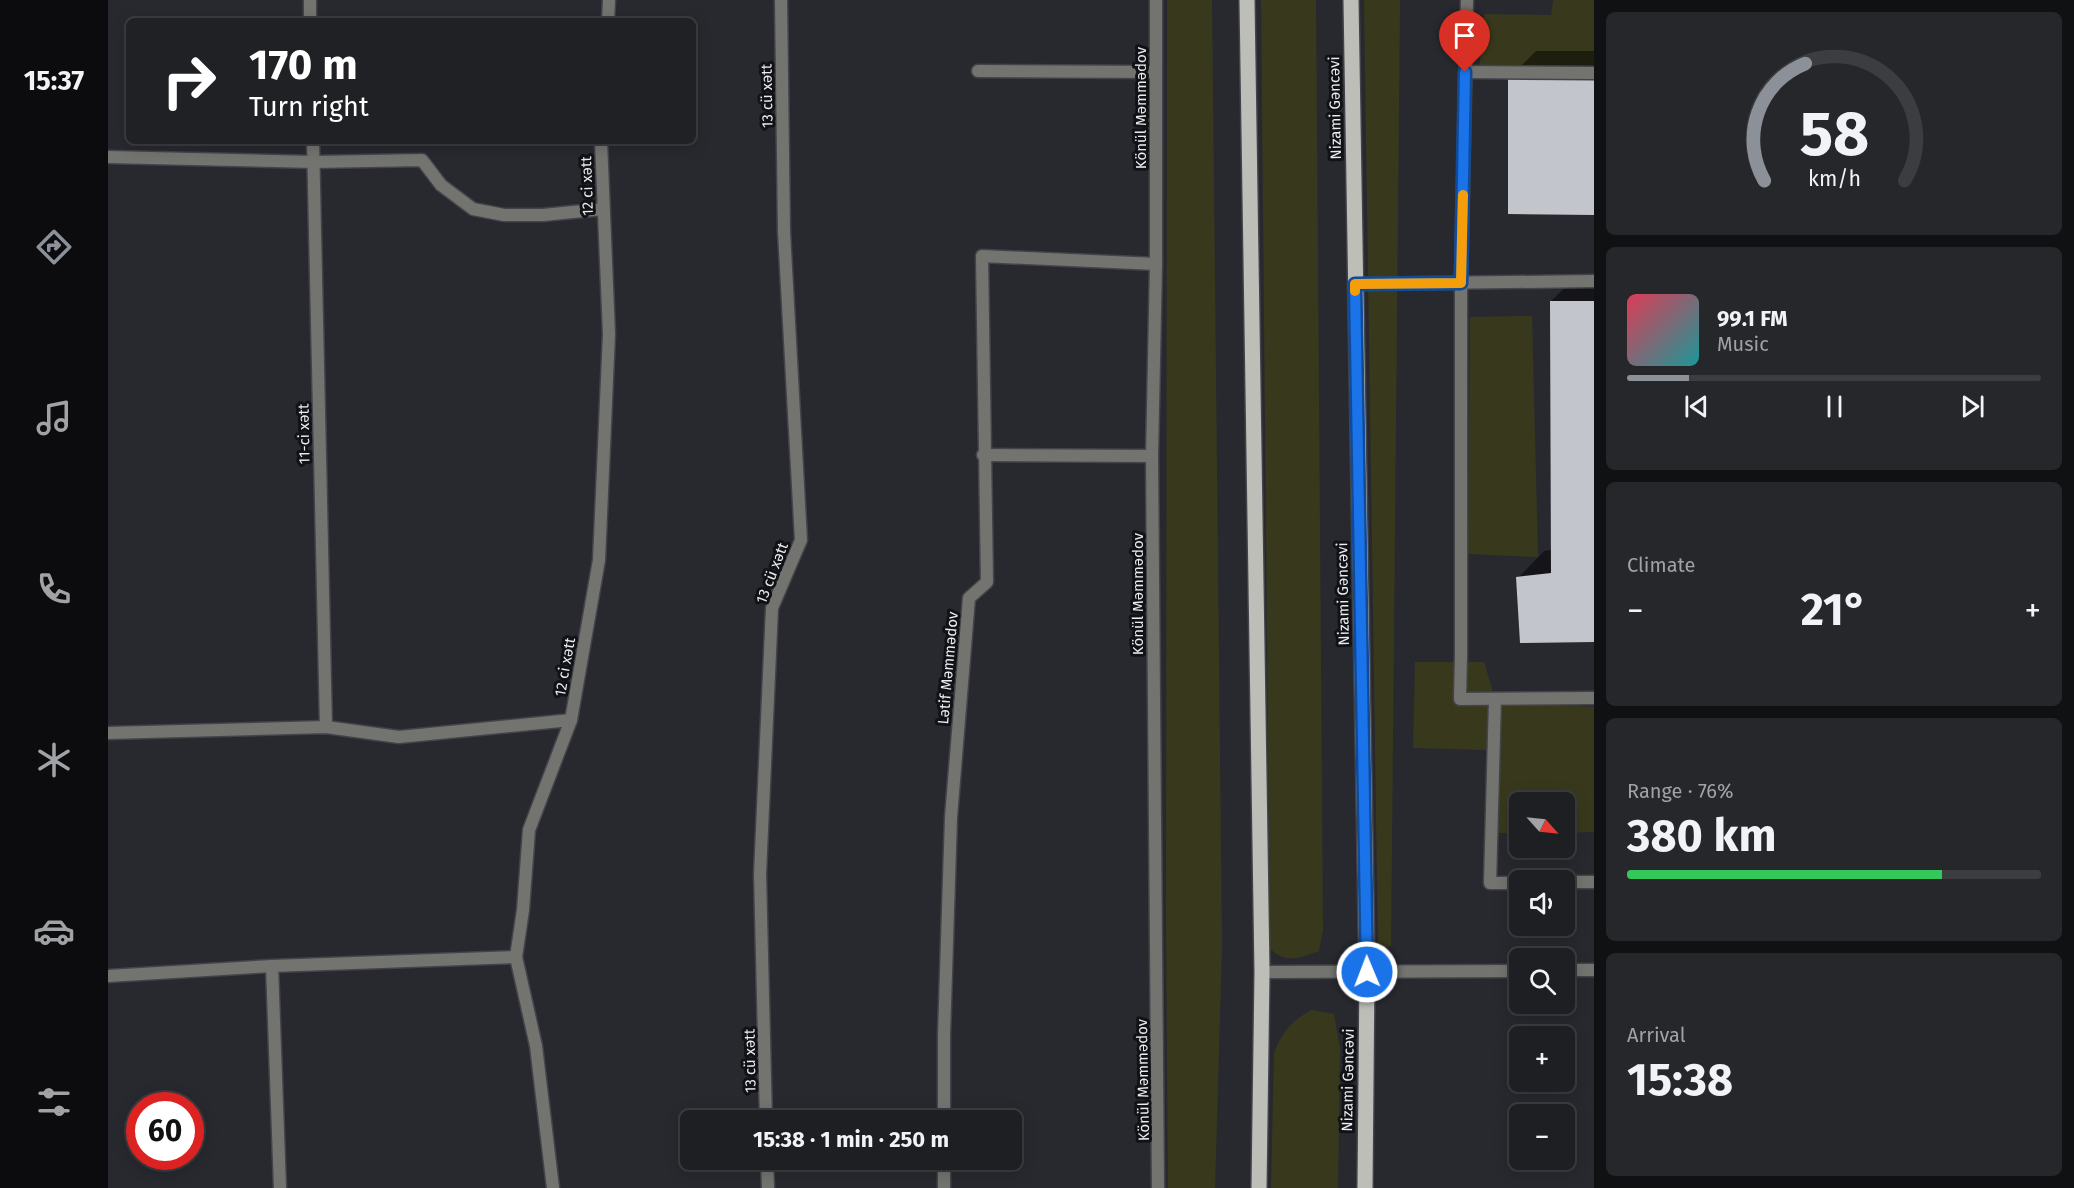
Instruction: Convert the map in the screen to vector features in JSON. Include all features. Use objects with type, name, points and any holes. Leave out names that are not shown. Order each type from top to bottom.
[{"type":"main road","points":[[1247,0],[1262,972],[1259,1188]]},
{"type":"main road","name":"Nizami Gəncəvi","points":[[1351,0],[1367,972],[1365,1188]]},
{"type":"street","points":[[310,0],[310,18]]},
{"type":"street","points":[[608,18],[609,0]]},
{"type":"street","name":"13 cü xətt","points":[[766,1110],[760,874],[772,608],[801,540],[784,232],[781,0]]},
{"type":"street","name":"Könül Məmmədov","points":[[1156,0],[1156,264],[1152,456],[1158,1188]]},
{"type":"street","points":[[1467,0],[1461,283],[1460,699],[1594,698]]},
{"type":"street","points":[[978,71],[1156,72]]},
{"type":"street","points":[[1465,72],[1594,73]]},
{"type":"street","name":"11-ci xətt","points":[[313,144],[326,727]]},
{"type":"street","name":"12 ci xətt","points":[[553,1188],[536,1046],[516,957],[523,910],[529,830],[571,720],[599,560],[609,334],[601,144]]},
{"type":"street","points":[[108,157],[314,162],[422,160],[441,185],[473,209],[504,215],[543,215],[603,209]]},
{"type":"street","name":"Lətif Məmmədov","points":[[944,1110],[951,817],[969,598],[987,582],[983,455],[982,256],[1156,264]]},
{"type":"street","points":[[1355,284],[1594,281]]},
{"type":"street","points":[[983,455],[1152,456]]},
{"type":"street","points":[[1495,699],[1490,883],[1509,882]]},
{"type":"street","points":[[108,733],[326,727],[399,737],[571,720]]},
{"type":"street","points":[[1575,882],[1594,882]]},
{"type":"street","points":[[108,976],[272,966],[516,957]]},
{"type":"street","points":[[272,966],[280,1188]]},
{"type":"street","points":[[1575,970],[1594,970]]},
{"type":"street","points":[[1262,972],[1509,971]]},
{"type":"street","points":[[767,1170],[768,1188]]},
{"type":"street","points":[[944,1170],[944,1188]]},
{"type":"green space","points":[[1167,0],[1212,0],[1222,947],[1215,1188],[1168,1188]]},
{"type":"green space","points":[[1261,0],[1316,0],[1323,930],[1319,951],[1294,958],[1282,957],[1270,949]]},
{"type":"green space","points":[[1364,0],[1400,0],[1391,946],[1378,948]]},
{"type":"green space","points":[[1553,0],[1594,0],[1594,69],[1479,73],[1484,14],[1551,15]]},
{"type":"green space","points":[[1532,316],[1538,557],[1468,554],[1470,317]]},
{"type":"green space","points":[[1415,662],[1484,662],[1496,702],[1594,707],[1594,832],[1575,833],[1575,792],[1509,792],[1509,833],[1490,833],[1486,750],[1413,748]]},
{"type":"green space","points":[[1312,1010],[1334,1014],[1340,1049],[1338,1188],[1271,1188],[1274,1053],[1289,1027]]},
{"type":"building","points":[[1594,76],[1594,215],[1508,214],[1508,77]]},
{"type":"building","points":[[1550,301],[1594,301],[1594,642],[1520,643],[1516,577],[1551,573]]},
{"type":"slow traffic","points":[[1355,291],[1355,284],[1461,283],[1463,195]]},
{"type":"route","points":[[1367,972],[1355,284],[1461,283],[1465,72]]}]
